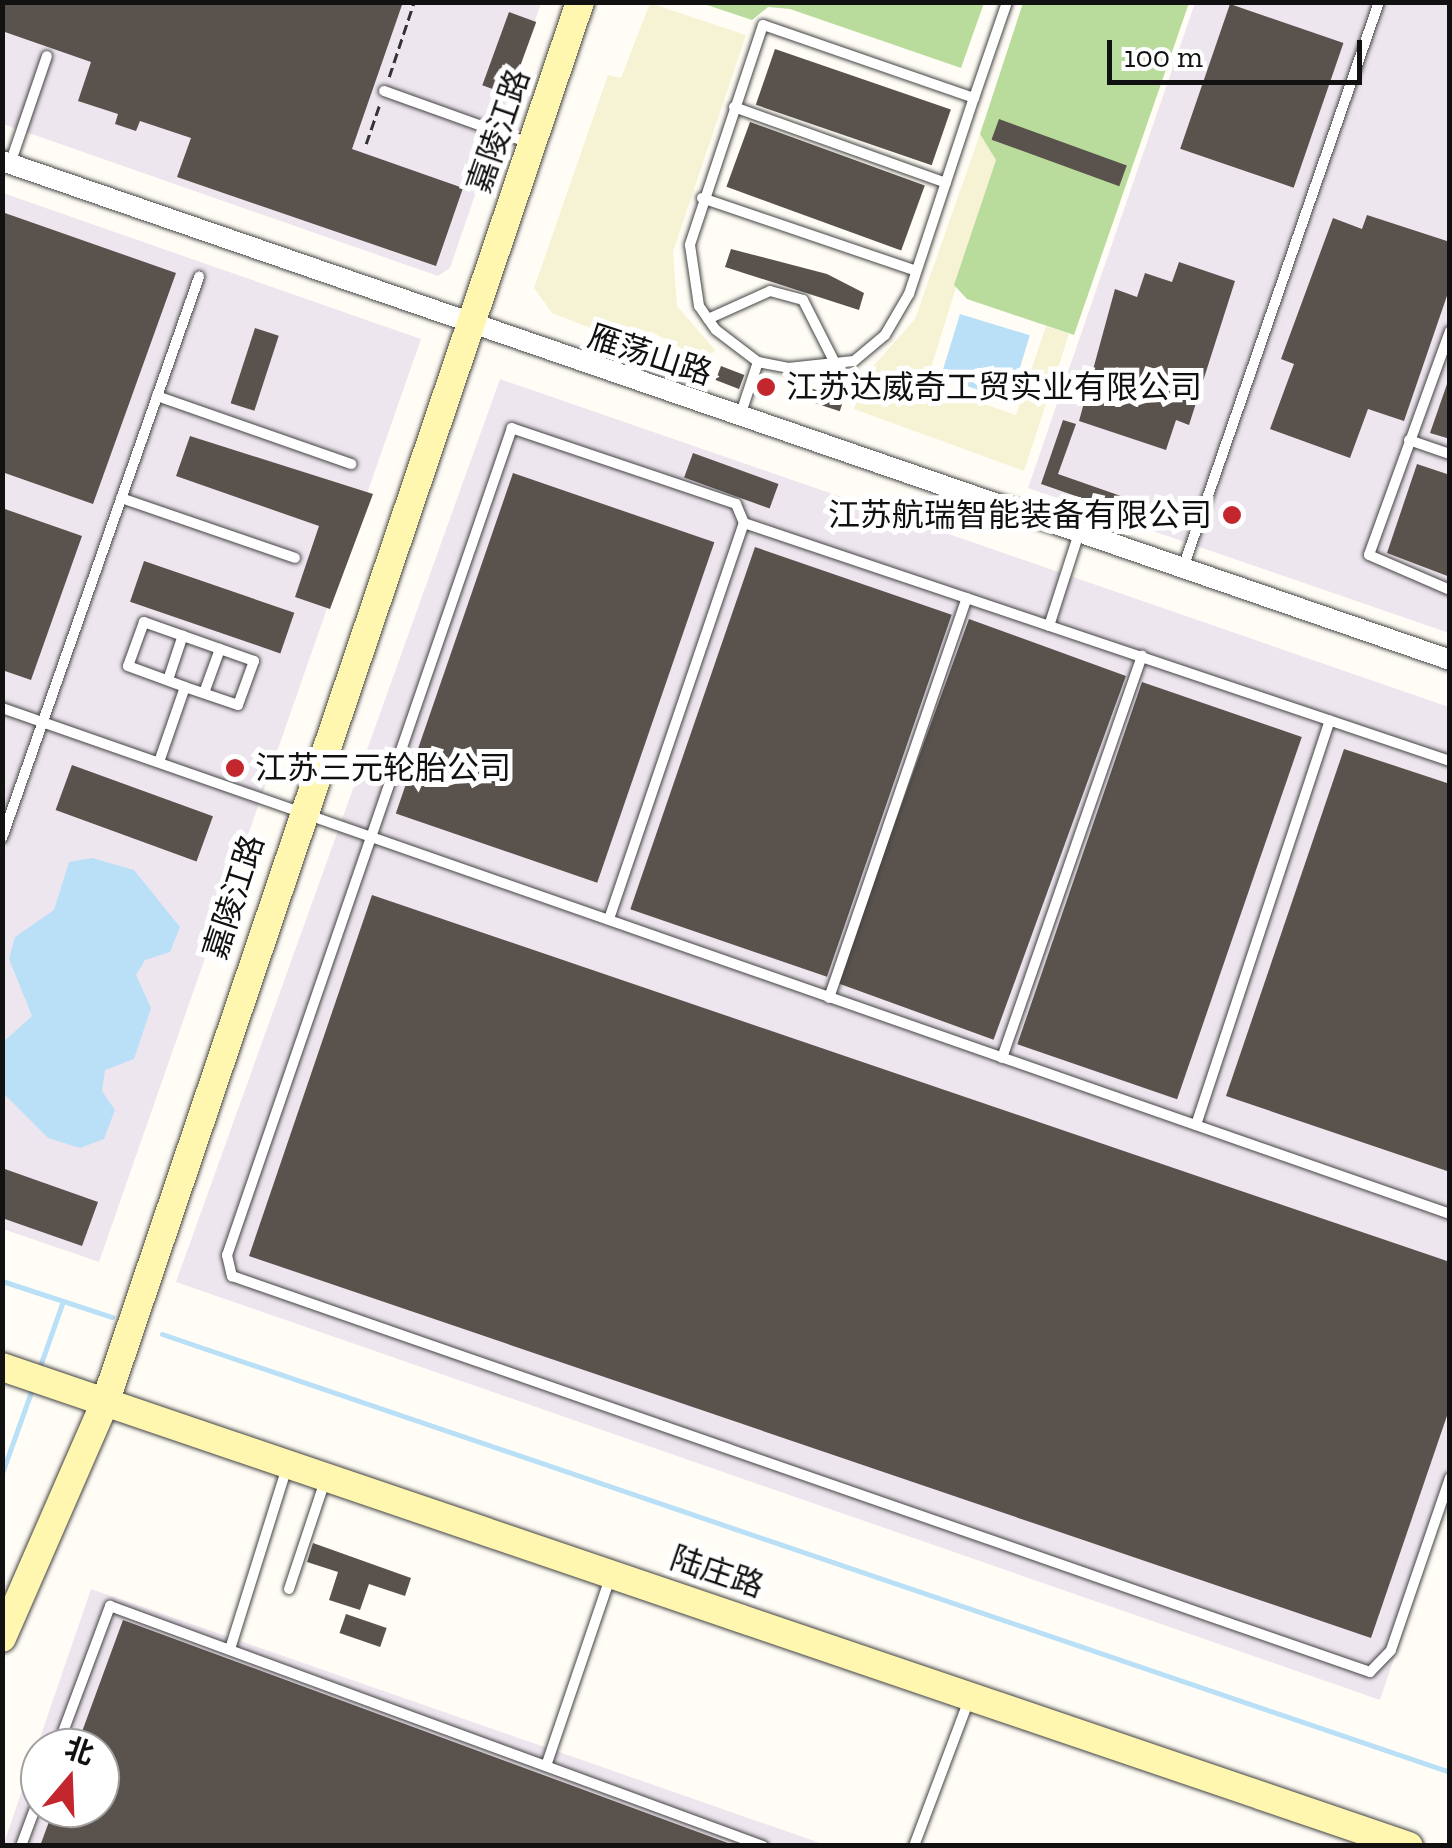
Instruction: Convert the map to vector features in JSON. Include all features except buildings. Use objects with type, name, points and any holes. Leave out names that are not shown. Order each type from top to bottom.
[{"type":"street","name":"嘉陵江路","points":[[2,1638],[106,1400],[299,811],[580,2]]},
{"type":"street","name":"雁荡山路","points":[[6,162],[470,327],[1450,660]]},
{"type":"street","name":"陆庄路","points":[[2,1367],[1409,1846]]},
{"type":"lane","points":[[974,98],[764,25],[702,198],[690,275],[708,318],[758,362],[836,365],[885,335],[916,271],[946,183],[1006,2]]},
{"type":"lane","points":[[1182,568],[1380,2]]},
{"type":"lane","points":[[6,162],[47,56]]},
{"type":"lane","points":[[384,91],[532,144]]},
{"type":"lane","points":[[734,108],[946,183]]},
{"type":"lane","points":[[702,198],[916,271]]},
{"type":"lane","points":[[2,838],[198,278]]},
{"type":"lane","points":[[708,318],[770,291],[803,300],[836,365]]},
{"type":"lane","points":[[1450,331],[1370,560],[1450,590]]},
{"type":"lane","points":[[740,416],[758,362]]},
{"type":"lane","points":[[157,396],[351,464]]},
{"type":"lane","points":[[609,919],[744,523],[736,504],[512,428],[227,1256],[242,1283],[1370,1672],[1391,1650],[1450,1478]]},
{"type":"lane","points":[[1409,440],[1450,454]]},
{"type":"lane","points":[[121,498],[294,558]]},
{"type":"lane","points":[[744,523],[1450,761]]},
{"type":"lane","points":[[1050,626],[1080,533]]},
{"type":"lane","points":[[830,998],[967,598]]},
{"type":"lane","points":[[144,622],[220,649],[254,661],[238,705],[128,666],[144,622]]},
{"type":"lane","points":[[168,680],[183,636]]},
{"type":"lane","points":[[204,693],[220,649]]},
{"type":"lane","points":[[1002,1058],[1142,656]]},
{"type":"lane","points":[[159,762],[185,686]]},
{"type":"lane","points":[[2,708],[1450,1214]]},
{"type":"lane","points":[[1196,1125],[1330,721]]},
{"type":"lane","points":[[230,1649],[289,1462]]},
{"type":"lane","points":[[289,1589],[327,1476]]},
{"type":"lane","points":[[546,1766],[612,1573]]},
{"type":"lane","points":[[65,1728],[110,1606],[763,1846]]},
{"type":"lane","points":[[914,1846],[971,1696]]},
{"type":"path","points":[[366,144],[414,2]]},
{"type":"shaded area","points":[[3,3],[541,3],[450,268],[438,276],[3,124]]},
{"type":"shaded area","points":[[650,3],[746,35],[673,252],[677,306],[715,350],[705,361],[650,331],[629,343],[552,313],[534,288],[608,75],[621,78]]},
{"type":"shaded area","name":"江苏航瑞智能装备有限公司","points":[[1195,3],[1449,3],[1449,633],[1028,488]]},
{"type":"shaded area","points":[[980,134],[996,159],[926,384],[1016,415],[1046,326],[1069,334],[1024,471],[854,409],[862,379],[915,319]]},
{"type":"shaded area","points":[[3,193],[421,339],[99,1262],[3,1229]]},
{"type":"shaded area","points":[[500,379],[1449,707],[1449,1496],[1380,1700],[176,1282]]},
{"type":"shaded area","points":[[91,1589],[826,1845],[3,1846],[20,1796],[20,1828],[120,1828],[120,1728],[43,1728]]},
{"type":"green space","points":[[701,3],[984,3],[961,68],[790,9],[768,7],[752,20]]},
{"type":"green space","points":[[1023,3],[1189,3],[1074,335],[967,299],[954,285],[996,160],[980,134]]},
{"type":"water","points":[[960,314],[1030,335],[1010,399],[940,378]]},
{"type":"water","points":[[92,858],[134,870],[180,927],[170,952],[145,960],[136,975],[151,1008],[134,1059],[105,1070],[102,1091],[115,1110],[104,1139],[80,1148],[48,1138],[3,1093],[2,1043],[32,1016],[9,959],[15,937],[54,910],[69,862]]},
{"type":"waterway","points":[[2,1281],[112,1317]]},
{"type":"waterway","points":[[39,1369],[63,1301]]},
{"type":"waterway","points":[[162,1334],[1450,1772]]},
{"type":"waterway","points":[[2,1473],[32,1389]]},
{"type":"place","name":"江苏达威奇工贸实业有限公司","points":[[766,387]]},
{"type":"place","name":"江苏航瑞智能装备有限公司","points":[[1232,515]]},
{"type":"place","name":"江苏三元轮胎公司","points":[[235,768]]}]
